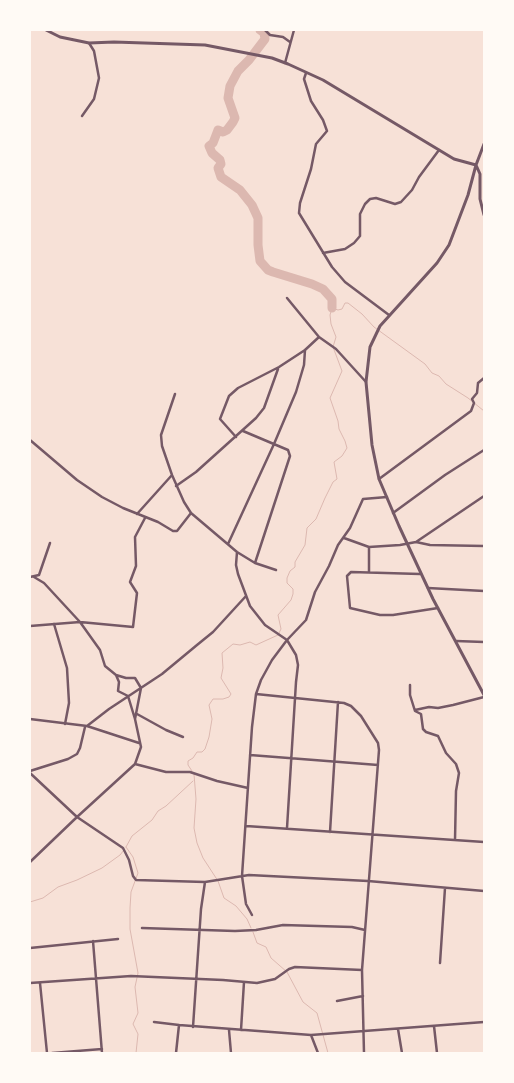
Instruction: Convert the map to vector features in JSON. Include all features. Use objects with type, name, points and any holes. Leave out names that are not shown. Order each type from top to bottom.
[{"type":"street","points":[[46,30],[60,37],[89,44],[114,42],[205,45],[272,58],[285,63],[323,80],[454,159],[476,165],[482,174],[480,198],[484,215]]},
{"type":"street","points":[[265,30],[290,42]]},
{"type":"street","points":[[285,63],[294,30]]},
{"type":"street","points":[[82,116],[94,99],[99,78],[94,51],[89,44]]},
{"type":"street","points":[[306,72],[304,79],[311,101],[327,130],[316,144],[299,213],[323,253],[345,282],[389,315]]},
{"type":"street","points":[[415,710],[429,706],[438,708],[453,705],[484,696],[420,574],[379,479],[372,446],[366,382],[370,347],[380,326],[437,263],[449,245],[468,195],[484,144]]},
{"type":"street","points":[[323,253],[345,249],[354,243],[360,236],[360,214],[370,199],[376,198],[395,204],[401,202],[412,190],[419,176],[438,150]]},
{"type":"street","points":[[287,298],[319,337],[336,349],[366,382]]},
{"type":"street","points":[[236,437],[220,420],[229,396],[238,388],[279,367],[305,350],[319,337]]},
{"type":"street","points":[[228,544],[296,392],[304,365],[305,350]]},
{"type":"street","points":[[176,486],[196,472],[256,418],[264,408],[279,367]]},
{"type":"street","points":[[379,479],[471,411],[474,403],[472,399],[477,393],[478,383],[484,378]]},
{"type":"street","points":[[175,394],[161,435],[162,446],[176,486],[191,513],[237,552],[255,563],[276,570]]},
{"type":"street","points":[[243,431],[288,450],[290,456],[255,563]]},
{"type":"street","points":[[30,440],[77,480],[102,497],[145,518],[158,522],[175,532],[191,513]]},
{"type":"street","points":[[393,513],[445,475],[484,450]]},
{"type":"street","points":[[137,514],[172,475]]},
{"type":"street","points":[[416,542],[484,496]]},
{"type":"street","points":[[252,915],[246,904],[242,876],[256,694],[272,660],[287,640],[306,620],[315,592],[338,545],[350,528],[362,499],[387,497]]},
{"type":"street","points":[[30,626],[80,622],[133,627],[138,593],[130,582],[136,566],[135,537],[145,518]]},
{"type":"street","points":[[343,538],[369,547],[416,542],[484,546]]},
{"type":"street","points":[[32,577],[39,575],[50,543]]},
{"type":"street","points":[[369,547],[369,572]]},
{"type":"street","points":[[237,552],[236,565],[246,596],[255,613],[265,625],[287,640],[296,655],[298,665],[287,828]]},
{"type":"street","points":[[420,574],[352,572],[347,576],[349,605],[353,609],[380,615],[393,615],[438,608]]},
{"type":"street","points":[[32,577],[44,582],[80,622],[100,650],[105,666],[116,675],[135,678],[141,688],[135,719]]},
{"type":"street","points":[[428,588],[484,591]]},
{"type":"street","points":[[246,596],[213,632],[162,674],[86,726],[77,754],[30,772],[77,817],[122,848],[135,879],[205,882],[242,876],[368,881],[484,891]]},
{"type":"street","points":[[54,624],[68,668],[70,703],[65,724]]},
{"type":"street","points":[[455,641],[484,642]]},
{"type":"street","points":[[30,862],[135,764],[141,747],[128,696],[118,691],[119,682],[116,675]]},
{"type":"street","points":[[410,686],[410,695],[415,710],[421,714],[423,729],[438,736],[446,753],[456,764],[459,773],[456,791],[455,840]]},
{"type":"street","points":[[256,694],[338,702],[351,706],[361,716],[378,743],[378,765],[362,970],[364,1053]]},
{"type":"street","points":[[330,832],[338,702]]},
{"type":"street","points":[[137,714],[183,737]]},
{"type":"street","points":[[30,719],[86,726],[139,743]]},
{"type":"street","points":[[250,755],[378,765]]},
{"type":"street","points":[[135,764],[166,772],[192,772],[217,781],[248,788]]},
{"type":"street","points":[[246,826],[484,842]]},
{"type":"street","points":[[193,1028],[199,929],[205,882]]},
{"type":"street","points":[[440,963],[445,888]]},
{"type":"street","points":[[142,928],[256,930],[283,926],[352,927],[365,930]]},
{"type":"street","points":[[30,948],[118,939]]},
{"type":"street","points":[[93,941],[102,1053]]},
{"type":"street","points":[[30,983],[142,976],[257,983],[276,979],[284,972],[295,967],[362,970]]},
{"type":"street","points":[[40,982],[47,1053]]},
{"type":"street","points":[[241,1031],[244,982]]},
{"type":"street","points":[[337,1001],[363,996]]},
{"type":"street","points":[[154,1022],[193,1028],[311,1036],[484,1022]]},
{"type":"street","points":[[176,1053],[179,1026]]},
{"type":"street","points":[[434,1026],[437,1053]]},
{"type":"street","points":[[398,1029],[402,1053]]},
{"type":"street","points":[[229,1030],[231,1053]]},
{"type":"street","points":[[311,1036],[318,1053]]},
{"type":"street","points":[[52,1053],[102,1049]]},
{"type":"waterway","points":[[260,30],[264,33],[265,39],[238,71],[230,86],[228,98],[235,118],[227,130],[223,132],[218,130],[213,143],[209,146],[212,153],[220,160],[221,164],[218,168],[221,177],[240,190],[252,205],[258,218],[260,261],[268,270],[323,289],[332,299],[332,308]]},
{"type":"waterway","points":[[192,771],[188,761],[197,752],[202,752],[205,749],[209,737],[212,719],[209,705],[213,699],[223,699],[231,694],[221,678],[223,668],[222,653],[233,644],[240,645],[250,642],[256,645],[278,635],[281,629],[278,615],[291,600],[293,594],[293,589],[287,583],[287,578],[290,571],[295,567],[295,562],[305,545],[307,528],[316,519],[333,482],[337,479],[334,462],[342,456],[347,448],[330,398],[342,371],[333,347],[336,337],[331,324],[330,315],[332,308],[342,309],[345,303],[348,303],[374,327],[425,364],[432,373],[439,376],[446,384],[484,411]]},
{"type":"waterway","points":[[194,774],[196,799],[194,828],[197,843],[203,858],[218,881],[224,898],[236,906],[247,919],[251,928]]},
{"type":"waterway","points":[[126,847],[132,836],[152,820],[158,811],[193,781]]},
{"type":"waterway","points":[[126,847],[133,857],[138,873],[131,892],[130,908],[130,929],[138,973],[135,987],[138,1013],[133,1024],[138,1034],[136,1053]]},
{"type":"waterway","points":[[30,902],[43,898],[58,887],[102,868],[124,850]]},
{"type":"waterway","points":[[253,932],[257,943],[266,947],[271,958],[287,972],[303,1002],[317,1013],[328,1053]]}]
